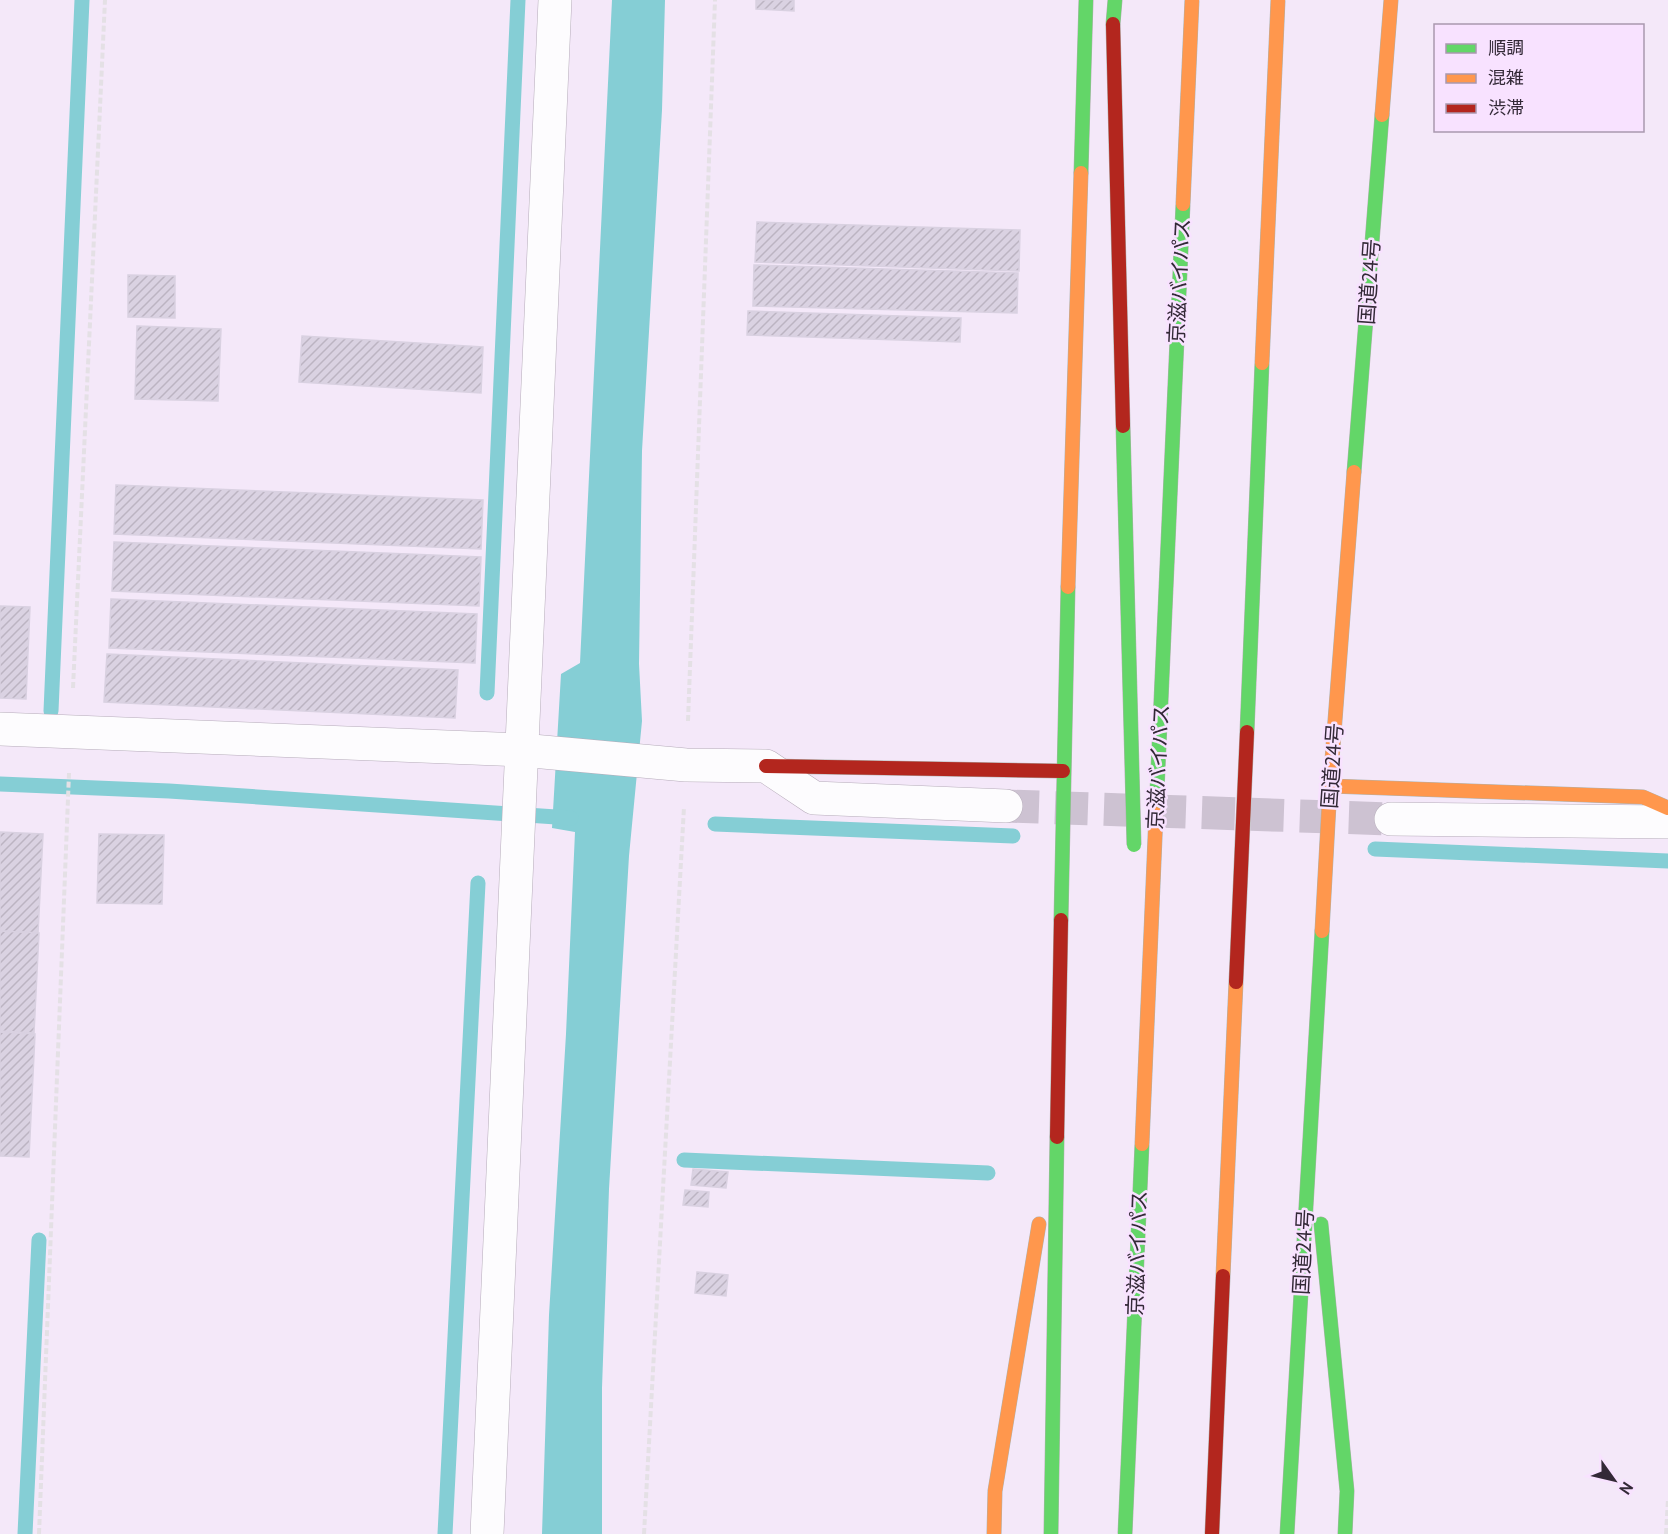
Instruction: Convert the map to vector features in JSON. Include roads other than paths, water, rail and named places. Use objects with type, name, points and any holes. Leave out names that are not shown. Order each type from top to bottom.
[{"type":"highway","points":[[1051,1534],[1063,771],[1086,0]]},
{"type":"highway","points":[[1114,0],[1135,858]]},
{"type":"highway","name":"京滋バイパス","points":[[1125,1534],[1192,0]]},
{"type":"highway","points":[[1212,1534],[1278,0]]},
{"type":"highway","name":"国道24号","points":[[1287,1534],[1330,786],[1391,0]]},
{"type":"highway","points":[[766,766],[1063,771]]},
{"type":"highway","points":[[1330,786],[1643,797],[1668,808]]},
{"type":"highway","points":[[1137,953],[1142,1131]]},
{"type":"highway","points":[[994,1534],[996,1491],[1056,1117]]},
{"type":"highway","points":[[1310,1118],[1347,1491],[1345,1534]]},
{"type":"street","points":[[488,1534],[555,0]]},
{"type":"street","points":[[0,729],[71,732],[521,766],[671,764],[766,766],[814,798],[1006,806]]},
{"type":"street","points":[[1390,819],[1668,822]]},
{"type":"water","points":[[612,0],[665,0],[662,110],[642,451],[639,664],[642,721],[629,856],[609,1189],[602,1388],[602,1534],[542,1534],[549,1315],[566,1034],[575,832],[552,828],[561,674],[580,663]]},
{"type":"waterway","points":[[51,711],[82,0]]},
{"type":"waterway","points":[[487,693],[518,0]]},
{"type":"waterway","points":[[0,784],[169,791],[571,818]]},
{"type":"waterway","points":[[715,824],[1013,836]]},
{"type":"waterway","points":[[1375,849],[1668,861]]},
{"type":"waterway","points":[[445,1534],[478,883]]},
{"type":"waterway","points":[[684,1160],[988,1173]]},
{"type":"waterway","points":[[25,1534],[39,1240]]},
{"type":"tunnel","points":[[1006,806],[1391,819]]}]
